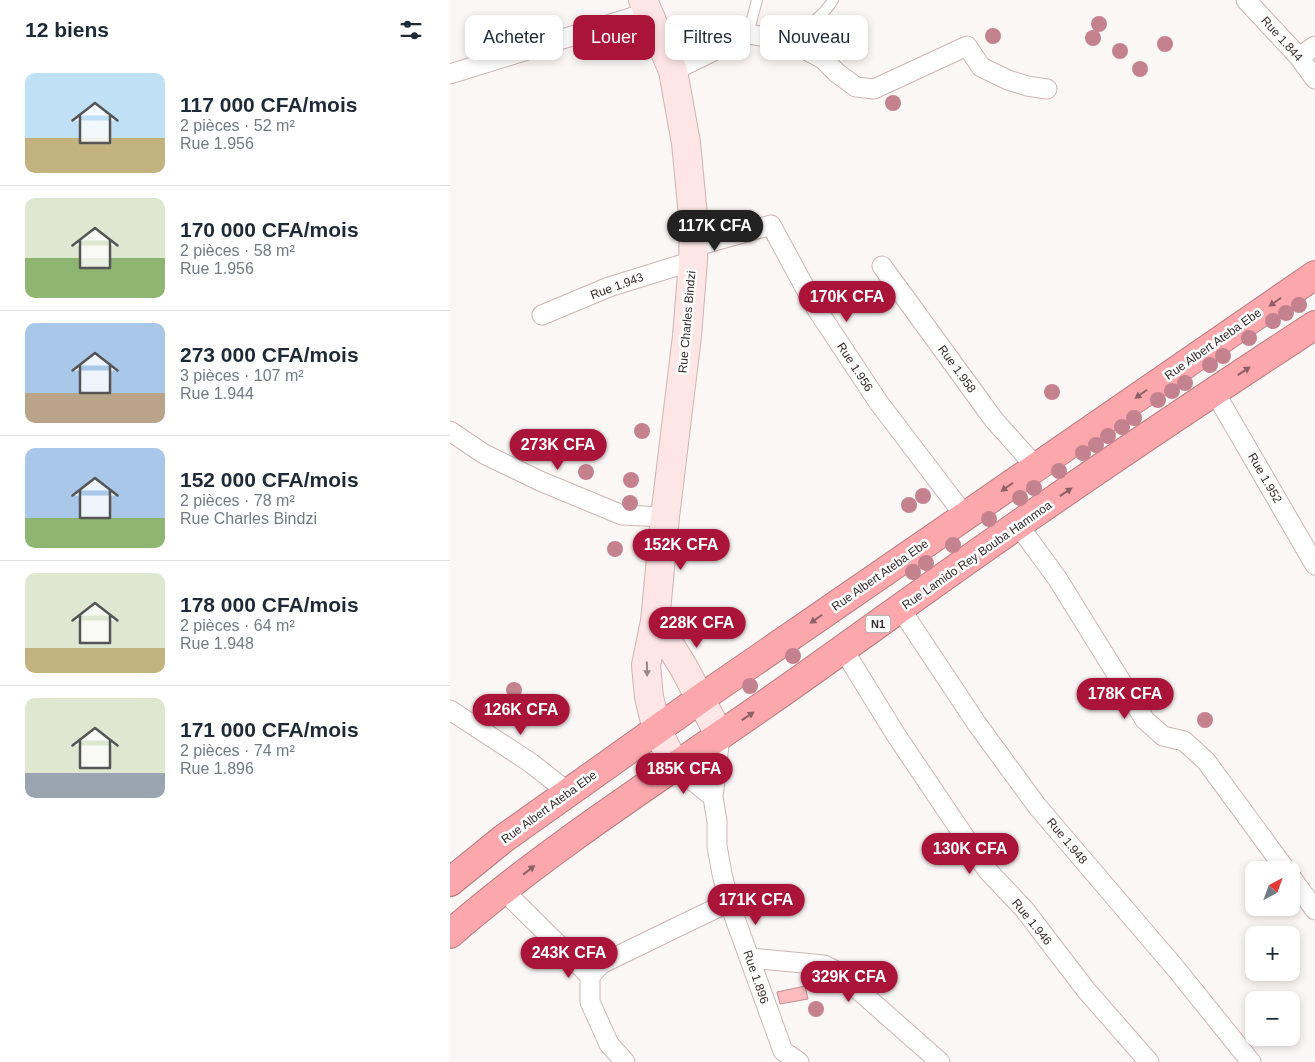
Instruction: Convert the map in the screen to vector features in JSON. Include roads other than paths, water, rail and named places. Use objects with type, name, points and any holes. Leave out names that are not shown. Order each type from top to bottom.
[{"type":"highway","name":"Rue Albert Ateba Ebe","points":[[450,882],[504,839],[700,699],[1315,275]]},
{"type":"highway","name":"Rue Lamido Rey Bouba Hammoa","points":[[450,934],[561,845],[676,767],[1018,524],[1315,325]]},
{"type":"street","name":"Rue 1.844","points":[[1246,0],[1299,57],[1315,79]]},
{"type":"street","points":[[450,74],[646,6]]},
{"type":"street","name":"Rue Charles Bindzi","points":[[646,6],[672,71],[686,143],[694,226],[687,336],[665,517],[655,621],[646,665],[649,697],[657,730],[676,767],[713,797]]},
{"type":"street","points":[[825,60],[856,87],[874,89],[967,46],[980,67],[1008,80],[1027,86],[1047,88]]},
{"type":"street","points":[[1299,57],[1315,46]]},
{"type":"street","points":[[672,71],[695,60]]},
{"type":"street","name":"Rue 1.956","points":[[693,254],[771,225],[816,308],[879,403],[965,516]]},
{"type":"street","name":"Rue 1.943","points":[[542,315],[693,254]]},
{"type":"street","name":"Rue 1.958","points":[[882,266],[994,420],[1036,467]]},
{"type":"street","name":"Rue 1.952","points":[[1214,391],[1315,565]]},
{"type":"street","points":[[450,431],[484,454],[540,481],[622,515],[665,517]]},
{"type":"street","points":[[1018,524],[1057,578],[1145,720],[1163,736],[1184,741],[1206,761],[1279,861]]},
{"type":"street","name":"Rue 1.948","points":[[900,608],[977,724],[1038,806],[1177,970],[1251,1062]]},
{"type":"street","points":[[655,621],[684,668],[720,736]]},
{"type":"street","name":"Rue 1.946","points":[[842,649],[896,735],[988,870],[1024,909],[1086,990],[1148,1062]]},
{"type":"street","points":[[450,710],[531,763],[569,793]]},
{"type":"street","name":"Rue 1.896","points":[[720,736],[713,797],[718,822],[717,846],[729,902],[750,958],[778,1056],[799,1062]]},
{"type":"street","points":[[1300,889],[1315,910]]},
{"type":"street","points":[[503,890],[590,976]]},
{"type":"street","points":[[625,1062],[609,1044],[590,1002],[590,976],[601,964],[729,902]]},
{"type":"street","points":[[750,958],[824,965],[838,972],[940,1062]]},
{"type":"lane","points":[[750,26],[757,0]]},
{"type":"lane","points":[[822,15],[828,10],[834,0]]}]
